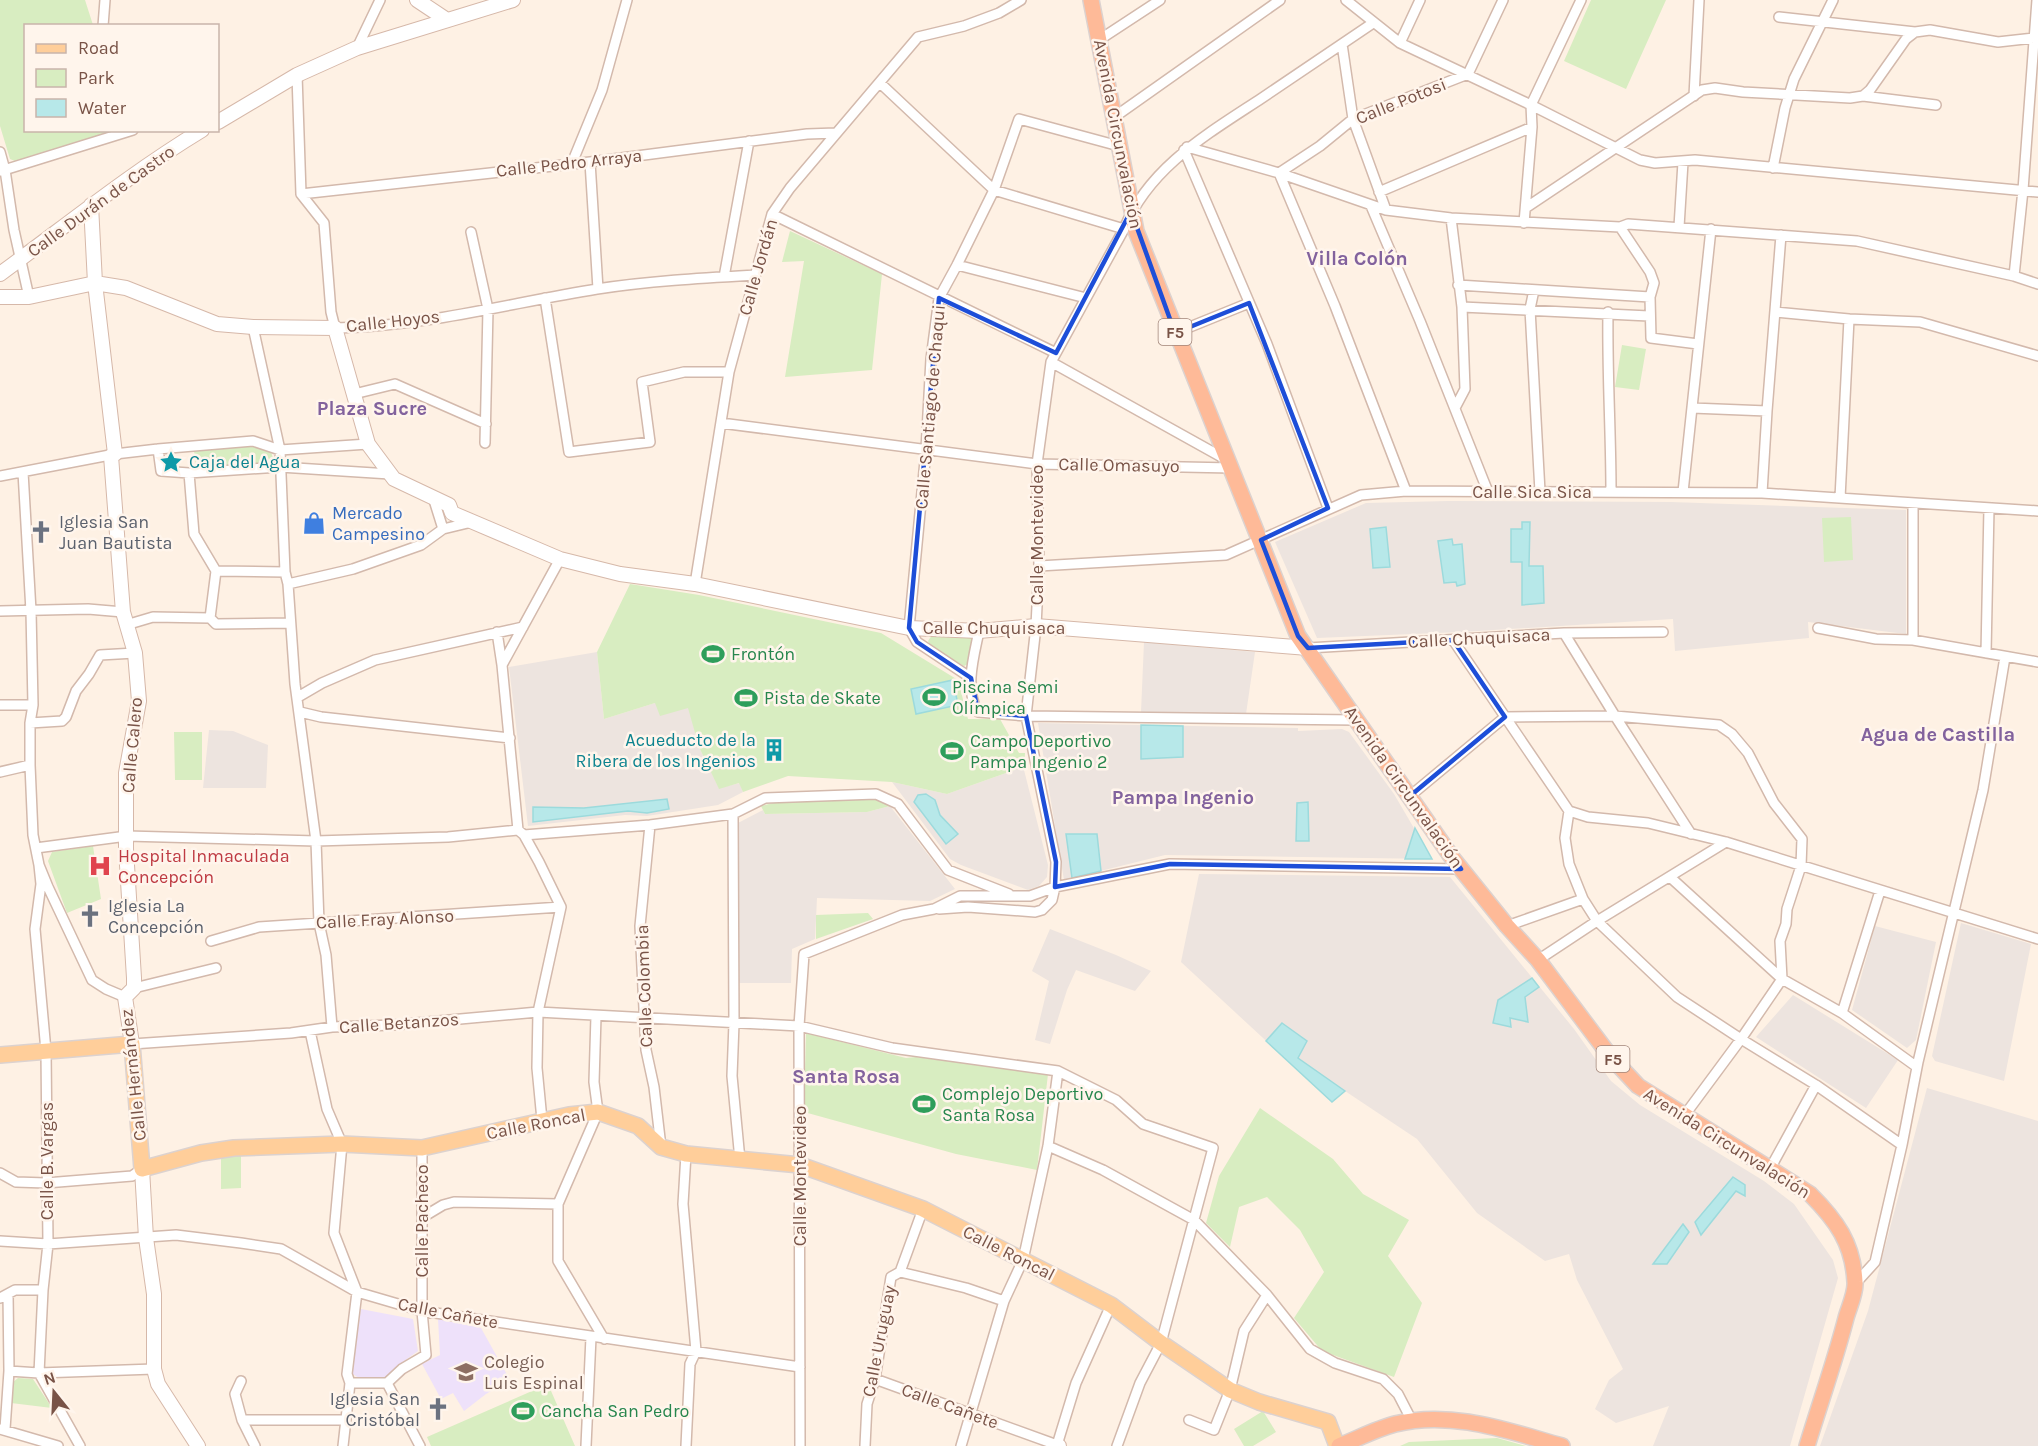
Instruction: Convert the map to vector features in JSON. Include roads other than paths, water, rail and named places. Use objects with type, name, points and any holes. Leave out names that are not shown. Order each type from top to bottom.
[{"type":"highway","name":"Avenida Circunvalación","points":[[1091,0],[1136,231],[1298,636],[1461,869],[1538,960],[1610,1056],[1638,1086],[1810,1194],[1832,1217],[1848,1249],[1855,1284],[1840,1341],[1807,1446]]},
{"type":"highway","points":[[1338,1446],[1394,1424],[1412,1421],[1456,1420],[1495,1427],[1562,1446]]},
{"type":"main road","points":[[417,0],[447,20]]},
{"type":"main road","points":[[219,121],[297,75],[357,48],[513,0]]},
{"type":"main road","name":"Calle Durán de Castro","points":[[0,274],[91,205],[166,152],[199,132]]},
{"type":"main road","name":"Calle Calero","points":[[91,205],[95,283],[113,455],[124,618],[135,652],[139,701],[126,773],[129,993]]},
{"type":"main road","name":"Calle Hoyos","points":[[0,297],[29,297],[95,283],[126,288],[217,324],[335,328]]},
{"type":"main road","points":[[335,328],[368,444]]},
{"type":"main road","name":"Calle Chuquisaca","points":[[368,444],[394,478],[448,505],[452,513],[560,559],[620,574],[695,584],[909,628],[979,631],[1036,626],[1308,648]]},
{"type":"main road","name":"Calle Hernández","points":[[129,993],[146,1238],[154,1294],[154,1368],[158,1384],[198,1446]]},
{"type":"main road","name":"Calle Betanzos","points":[[0,1055],[132,1044]]},
{"type":"main road","name":"Calle Roncal","points":[[142,1169],[201,1153],[234,1148],[342,1144],[422,1148],[542,1120],[598,1112],[638,1126],[661,1147],[686,1154],[800,1166],[923,1209],[1111,1305],[1161,1343],[1230,1390],[1259,1402],[1328,1422],[1338,1446]]},
{"type":"street","points":[[103,24],[105,0]]},
{"type":"street","points":[[357,48],[380,0]]},
{"type":"street","points":[[572,163],[602,90],[627,0]]},
{"type":"street","name":"Calle Jordán","points":[[695,584],[729,372],[772,214],[790,188],[918,37],[964,26],[999,13],[1021,0]]},
{"type":"street","points":[[1099,40],[1160,0]]},
{"type":"street","points":[[1113,118],[1280,0]]},
{"type":"street","points":[[1346,0],[1400,43],[1532,105],[1615,148],[1648,161],[1695,160],[2038,192]]},
{"type":"street","points":[[1400,43],[1420,0]]},
{"type":"street","points":[[1468,75],[1503,0]]},
{"type":"street","points":[[1524,223],[1527,207],[1532,105],[1581,0]]},
{"type":"street","points":[[1694,96],[1699,0]]},
{"type":"street","points":[[1773,168],[1794,79],[1833,0]]},
{"type":"street","points":[[2014,276],[2035,77],[2034,38],[2037,0]]},
{"type":"street","points":[[1779,17],[1915,32],[1930,30],[1998,42],[2034,38]]},
{"type":"street","name":"Calle Montevideo","points":[[1055,887],[1056,862],[1026,716],[1036,626],[1039,566],[1037,464],[1053,358],[1124,229],[1131,211],[1144,192],[1186,149],[1373,23]]},
{"type":"street","points":[[1863,96],[1870,90],[1906,39],[1915,32]]},
{"type":"street","points":[[1342,44],[1353,119],[1386,210]]},
{"type":"street","points":[[297,75],[301,194],[324,223],[331,312],[335,328]]},
{"type":"street","name":"Calle Potosi","points":[[1279,173],[1320,147],[1353,119],[1468,75]]},
{"type":"street","points":[[880,83],[994,190],[1124,229]]},
{"type":"street","points":[[1527,207],[1702,90],[1715,88],[1743,92],[1850,98],[1863,96],[1936,105]]},
{"type":"street","name":"Calle Santiago de Chaqui","points":[[909,628],[926,450],[931,359],[939,298],[994,190],[1019,119],[1119,146]]},
{"type":"street","points":[[1379,192],[1532,127]]},
{"type":"street","points":[[3,171],[130,132]]},
{"type":"street","name":"Calle Pedro Arraya","points":[[301,194],[590,162],[807,134],[836,133]]},
{"type":"street","points":[[724,277],[749,141]]},
{"type":"street","points":[[1186,149],[1279,173],[1386,210],[1451,218],[1524,223],[1620,227],[1628,224],[1857,241],[2014,276],[2038,284]]},
{"type":"street","points":[[1186,149],[1267,344],[1328,508]]},
{"type":"street","points":[[0,152],[29,297]]},
{"type":"street","points":[[590,162],[598,289]]},
{"type":"street","points":[[1679,227],[1683,162]]},
{"type":"street","points":[[1279,173],[1335,306],[1406,491]]},
{"type":"street","points":[[1371,206],[1420,321],[1488,492]]},
{"type":"street","points":[[772,214],[1053,358],[1231,464]]},
{"type":"street","points":[[1451,218],[1462,307],[1465,389],[1455,408]]},
{"type":"street","points":[[1620,227],[1650,272],[1654,283],[1650,297],[1651,338],[1698,344]]},
{"type":"street","points":[[1683,492],[1711,229]]},
{"type":"street","points":[[471,232],[488,309],[485,443]]},
{"type":"street","points":[[1762,494],[1781,235]]},
{"type":"street","points":[[957,265],[1086,298]]},
{"type":"street","name":"Calle Hoyos","points":[[335,328],[367,327],[488,309],[598,289],[755,274]]},
{"type":"street","points":[[1458,285],[1650,297]]},
{"type":"street","points":[[1534,290],[1530,309],[1540,492]]},
{"type":"street","points":[[545,298],[568,452],[650,442],[642,382],[684,372],[729,372]]},
{"type":"street","points":[[1175,333],[1249,303]]},
{"type":"street","points":[[1462,307],[1608,312],[1649,316]]},
{"type":"street","points":[[1608,312],[1607,383],[1611,416],[1611,492]]},
{"type":"street","points":[[1776,312],[1850,319],[1920,322],[2038,356]]},
{"type":"street","points":[[1840,498],[1850,319]]},
{"type":"street","points":[[253,327],[280,450],[285,572],[316,841],[319,923],[326,955],[332,1027]]},
{"type":"street","points":[[354,393],[395,384],[486,424]]},
{"type":"street","points":[[1692,408],[1767,411]]},
{"type":"street","name":"Calle Omasuyo","points":[[721,423],[1037,464],[1231,464]]},
{"type":"street","points":[[0,476],[158,449],[253,441],[280,450],[368,444]]},
{"type":"street","name":"Calle Chuquisaca","points":[[158,449],[161,471],[189,473],[280,467],[390,474]]},
{"type":"street","name":"Calle Hernández","points":[[23,472],[31,611],[33,705],[30,723],[30,765],[33,836],[39,865],[59,913],[92,980],[106,989],[129,993]]},
{"type":"street","points":[[189,473],[194,534],[216,571],[210,618]]},
{"type":"street","name":"Calle Sica Sica","points":[[1039,566],[1226,555],[1360,495],[1406,491],[1762,494],[2038,511]]},
{"type":"street","points":[[433,497],[443,530]]},
{"type":"street","points":[[1912,640],[1913,504]]},
{"type":"street","points":[[1986,653],[1989,508]]},
{"type":"street","points":[[288,584],[353,569],[421,545],[443,530],[474,522]]},
{"type":"street","points":[[502,665],[560,559]]},
{"type":"street","points":[[216,571],[285,572]]},
{"type":"street","points":[[0,612],[88,609],[124,618],[210,618],[216,624],[290,623]]},
{"type":"street","points":[[298,697],[375,660],[523,627]]},
{"type":"street","points":[[909,628],[917,642],[970,678]]},
{"type":"street","points":[[1818,628],[1876,639],[1912,640],[2038,662]]},
{"type":"street","points":[[979,631],[970,678],[974,705],[978,712],[1026,716],[1357,720]]},
{"type":"street","points":[[497,632],[521,832],[561,907],[538,1012],[537,1068],[542,1120]]},
{"type":"street","name":"Calle Chuquisaca","points":[[1308,648],[1564,633],[1663,632]]},
{"type":"street","points":[[1564,633],[1692,834]]},
{"type":"street","points":[[1453,640],[1569,811],[1588,817],[1648,823],[1726,842],[2038,939]]},
{"type":"street","points":[[30,723],[62,721],[66,717],[76,691],[100,655],[135,652]]},
{"type":"street","points":[[1855,1284],[1875,1262],[1917,1068],[1983,790],[2005,657]]},
{"type":"street","points":[[0,705],[33,705]]},
{"type":"street","points":[[300,712],[330,718],[510,738]]},
{"type":"street","points":[[1410,796],[1505,717],[1615,716],[1719,725],[1732,734],[1748,753],[1774,803],[1802,839],[1801,866],[1787,909],[1786,924],[1780,941],[1782,979],[1741,1040],[1684,1116]]},
{"type":"street","points":[[0,772],[30,765]]},
{"type":"street","points":[[36,848],[127,836],[316,841],[448,837],[650,825],[733,814],[765,798],[876,794],[898,804],[948,870],[1014,896]]},
{"type":"street","points":[[1569,811],[1565,837],[1569,864],[1583,899],[1597,921],[1677,997],[1741,1040],[1816,1085],[1902,1144]]},
{"type":"street","points":[[733,814],[732,1076],[740,1160]]},
{"type":"street","name":"Calle Colombia","points":[[650,825],[640,926],[646,1050],[654,1088],[661,1147]]},
{"type":"street","points":[[1538,960],[1726,842]]},
{"type":"street","name":"Calle Montevideo","points":[[800,1446],[799,1026],[804,954],[902,915],[934,909],[960,896],[1030,896],[1055,887],[1170,864],[1461,869]]},
{"type":"street","name":"Calle B. Vargas","points":[[39,865],[40,884],[35,929],[46,1051],[48,1244],[39,1373]]},
{"type":"street","points":[[1670,877],[1782,979],[1842,1013],[1917,1068]]},
{"type":"street","points":[[934,909],[968,908],[1035,912],[1042,910],[1052,900],[1055,887]]},
{"type":"street","points":[[1842,1013],[1880,891]]},
{"type":"street","points":[[1507,926],[1583,899]]},
{"type":"street","name":"Calle Fray Alonso","points":[[211,941],[259,927],[561,907]]},
{"type":"street","points":[[129,993],[216,968]]},
{"type":"street","name":"Calle Betanzos","points":[[132,1044],[538,1012],[799,1026],[892,1048],[1058,1071],[1116,1100],[1143,1124],[1213,1148],[1194,1220]]},
{"type":"street","points":[[596,1016],[594,1082],[598,1112],[558,1204],[558,1261],[604,1339]]},
{"type":"street","points":[[310,1031],[327,1109],[342,1144],[334,1233],[357,1292],[347,1374],[350,1383],[343,1446]]},
{"type":"street","points":[[960,1446],[1004,1301],[1023,1260],[1048,1146],[1058,1071]]},
{"type":"street","points":[[1770,1167],[1816,1085]]},
{"type":"street","points":[[1048,1146],[1103,1170],[1194,1220],[1267,1295],[1310,1349],[1335,1363],[1383,1379],[1398,1394],[1412,1421]]},
{"type":"street","name":"Calle Pacheco","points":[[387,1383],[402,1369],[426,1355],[422,1311],[422,1148]]},
{"type":"street","points":[[686,1154],[683,1204],[696,1351],[690,1364],[686,1446]]},
{"type":"street","name":"Calle Roncal","points":[[0,1173],[16,1182],[46,1184],[132,1176],[142,1169]]},
{"type":"street","points":[[423,1217],[443,1205],[454,1202],[558,1204]]},
{"type":"street","name":"Calle Uruguay","points":[[865,1446],[867,1404],[875,1379],[891,1277],[900,1272],[923,1209]]},
{"type":"street","points":[[1117,1446],[1140,1383],[1161,1343],[1194,1220]]},
{"type":"street","name":"Calle Cañete","points":[[0,1241],[48,1244],[176,1235],[280,1249],[357,1292],[422,1311],[800,1367]]},
{"type":"street","points":[[900,1272],[966,1288],[1004,1301]]},
{"type":"street","points":[[43,1290],[15,1290],[4,1296],[6,1368],[2,1429],[41,1444],[58,1446]]},
{"type":"street","points":[[1188,1420],[1214,1430],[1230,1390],[1244,1331],[1267,1295]]},
{"type":"street","points":[[1057,1446],[1076,1383],[1111,1305]]},
{"type":"street","points":[[586,1446],[591,1337]]},
{"type":"street","points":[[6,1368],[39,1373],[154,1368]]},
{"type":"street","points":[[39,1373],[80,1446]]},
{"type":"street","name":"Calle Cañete","points":[[875,1379],[1057,1446]]},
{"type":"street","points":[[241,1381],[235,1394],[242,1420],[255,1446]]},
{"type":"street","points":[[350,1383],[387,1383],[420,1446]]},
{"type":"street","points":[[242,1420],[346,1420]]},
{"type":"water","points":[[1522,522],[1530,522],[1529,566],[1543,566],[1544,603],[1522,605],[1522,562],[1511,562],[1511,529],[1522,529]]},
{"type":"water","points":[[1386,527],[1390,567],[1373,568],[1370,529]]},
{"type":"water","points":[[1452,539],[1453,545],[1462,544],[1465,584],[1457,586],[1456,582],[1444,583],[1438,541]]},
{"type":"water","name":"Piscina Semi Olímpica","points":[[953,680],[958,705],[916,714],[911,689]]},
{"type":"water","points":[[1141,725],[1183,726],[1183,757],[1141,759]]},
{"type":"water","points":[[926,794],[935,800],[940,815],[958,834],[946,844],[914,802],[918,795]]},
{"type":"water","points":[[667,799],[669,809],[647,813],[628,811],[533,822],[533,807],[584,808]]},
{"type":"water","points":[[1308,802],[1309,841],[1296,841],[1297,803]]},
{"type":"water","points":[[1415,828],[1432,859],[1405,859]]},
{"type":"water","points":[[1066,834],[1097,834],[1101,871],[1072,878]]},
{"type":"water","points":[[1532,978],[1539,987],[1525,997],[1528,1022],[1510,1018],[1511,1027],[1493,1023],[1498,1000]]},
{"type":"water","points":[[1282,1023],[1307,1041],[1298,1058],[1345,1091],[1332,1102],[1266,1041]]},
{"type":"water","points":[[1733,1177],[1745,1185],[1745,1196],[1736,1191],[1701,1235],[1695,1222]]},
{"type":"water","points":[[1683,1224],[1689,1232],[1667,1264],[1653,1264]]},
{"type":"place","name":"Caja del Agua","points":[[171,462]]},
{"type":"place","name":"Mercado Campesino","points":[[314,523]]},
{"type":"place","name":"Iglesia San Juan Bautista","points":[[41,532]]},
{"type":"place","name":"Frontón","points":[[713,654]]},
{"type":"place","name":"Piscina Semi Olímpica","points":[[934,697]]},
{"type":"place","name":"Pista de Skate","points":[[746,698]]},
{"type":"place","name":"Acueducto de la Ribera de los Ingenios","points":[[774,750]]},
{"type":"place","name":"Campo Deportivo Pampa Ingenio 2","points":[[952,751]]},
{"type":"place","name":"Hospital Inmaculada Concepción","points":[[100,866]]},
{"type":"place","name":"Iglesia La Concepción","points":[[90,916]]},
{"type":"place","name":"Complejo Deportivo Santa Rosa","points":[[924,1104]]},
{"type":"place","name":"Colegio Luis Espinal","points":[[466,1372]]},
{"type":"place","name":"Iglesia San Cristóbal","points":[[438,1409]]},
{"type":"place","name":"Cancha San Pedro","points":[[523,1411]]},
{"type":"district","name":"Villa Colón","points":[[1357,258]]},
{"type":"district","name":"Plaza Sucre","points":[[372,408]]},
{"type":"district","name":"Agua de Castilla","points":[[1938,734]]},
{"type":"district","name":"Pampa Ingenio","points":[[1183,797]]},
{"type":"district","name":"Santa Rosa","points":[[846,1076]]}]
